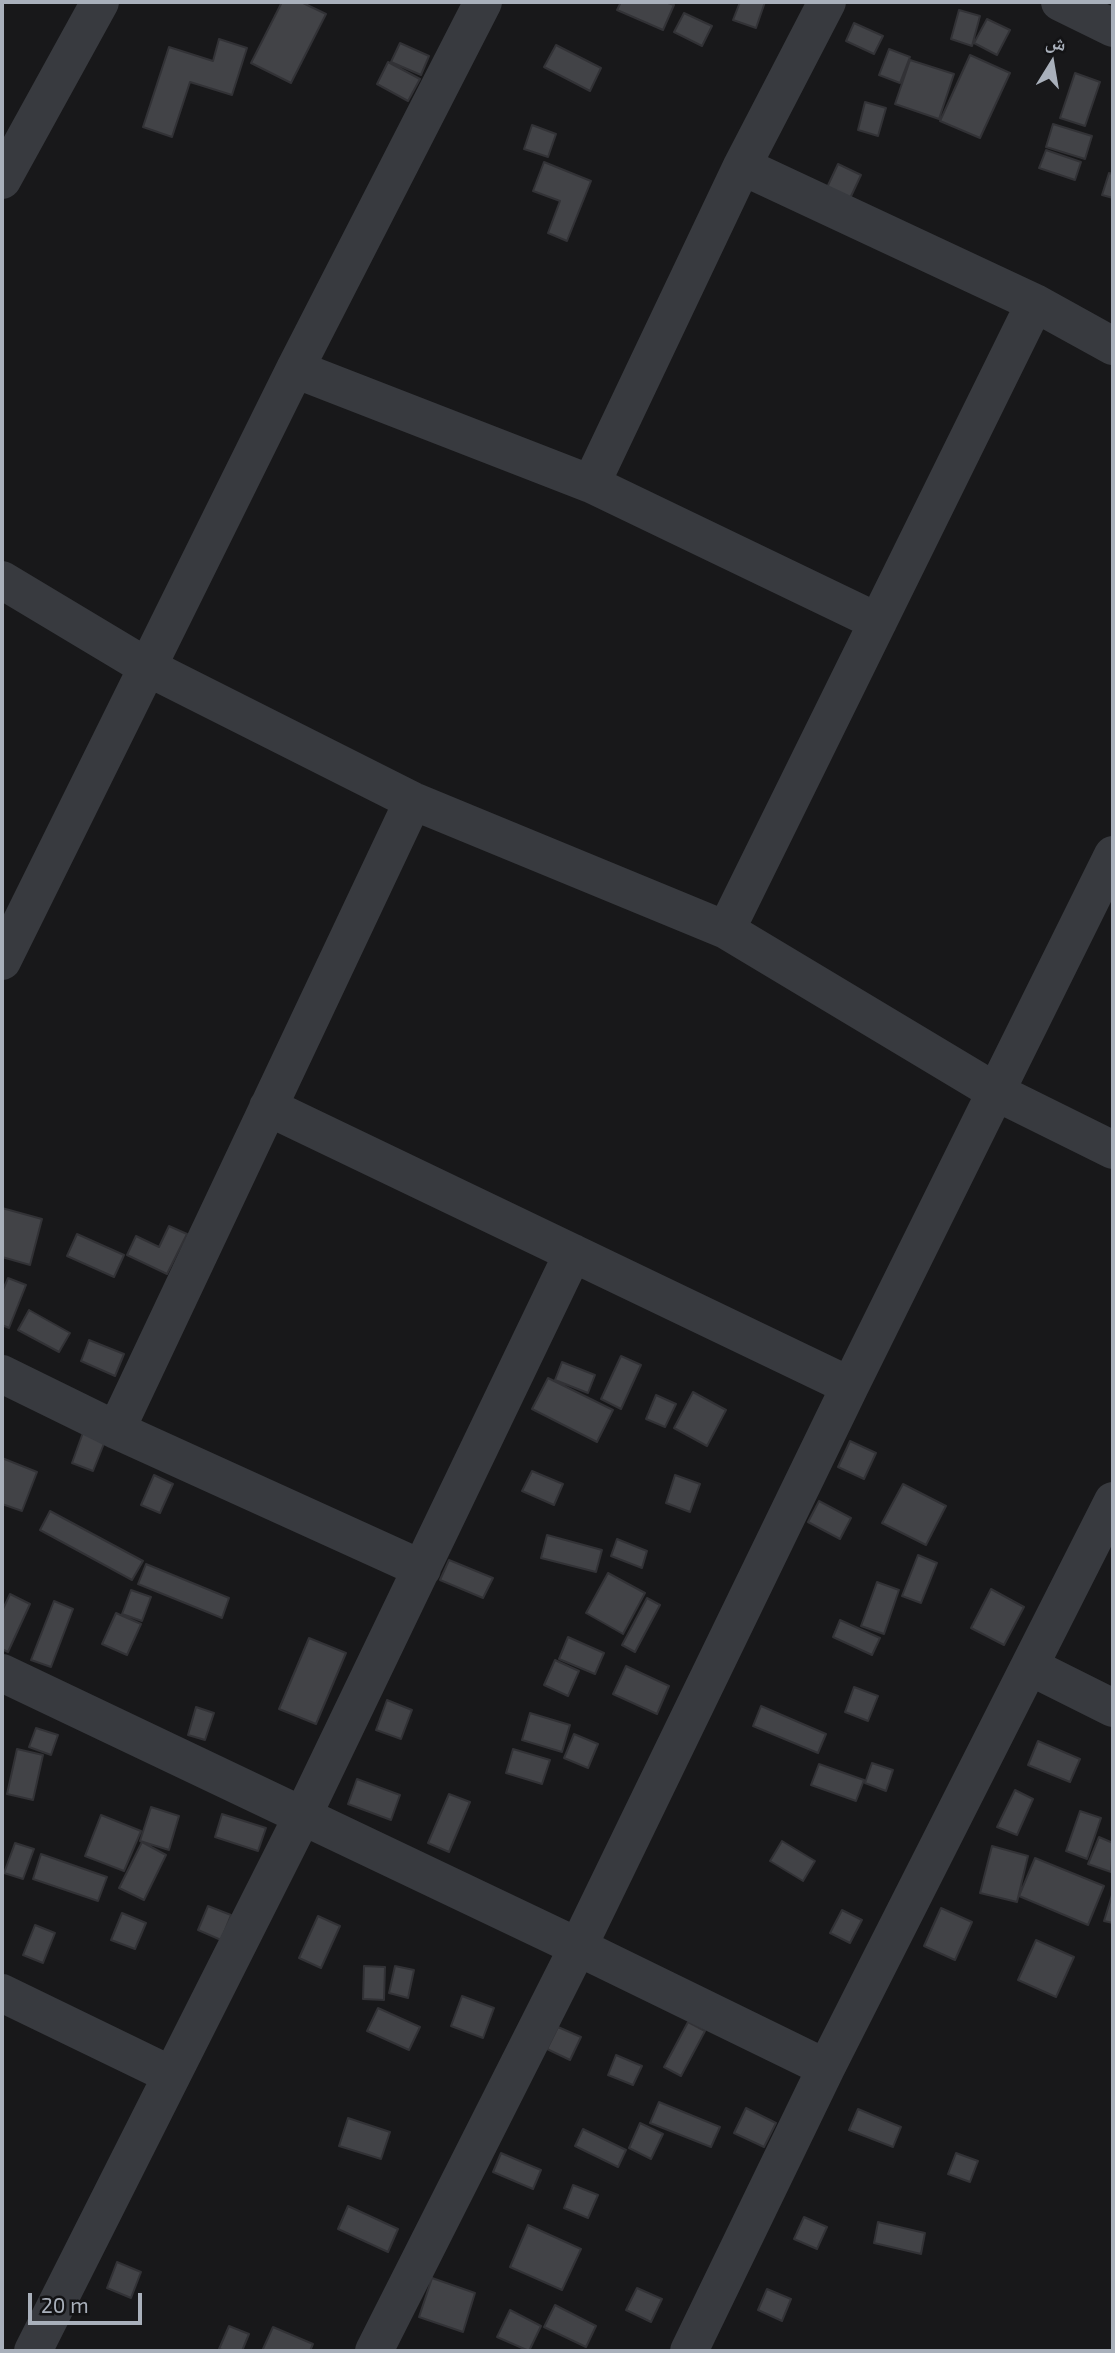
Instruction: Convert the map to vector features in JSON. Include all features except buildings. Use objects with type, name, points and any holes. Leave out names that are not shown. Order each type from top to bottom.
[{"type":"street","points":[[2,180],[100,2]]},
{"type":"street","points":[[2,961],[295,369],[483,2]]},
{"type":"street","points":[[591,484],[742,166],[827,2]]},
{"type":"street","points":[[1060,2],[1113,28]]},
{"type":"street","points":[[742,166],[1035,303],[1113,346]]},
{"type":"street","points":[[726,930],[1035,303]]},
{"type":"street","points":[[295,369],[591,484],[878,622]]},
{"type":"street","points":[[2,580],[147,667],[414,801],[726,930],[996,1092],[1113,1150]]},
{"type":"street","points":[[116,1430],[414,801]]},
{"type":"street","points":[[374,2351],[578,1947],[850,1386],[1113,855]]},
{"type":"street","points":[[268,1107],[850,1386]]},
{"type":"street","points":[[33,2351],[302,1817],[573,1253]]},
{"type":"street","points":[[2,1374],[116,1430],[422,1569]]},
{"type":"street","points":[[689,2351],[826,2068],[1113,1501]]},
{"type":"street","points":[[1031,1667],[1113,1708]]},
{"type":"street","points":[[2,1673],[826,2068]]},
{"type":"street","points":[[2,1993],[171,2075]]}]
